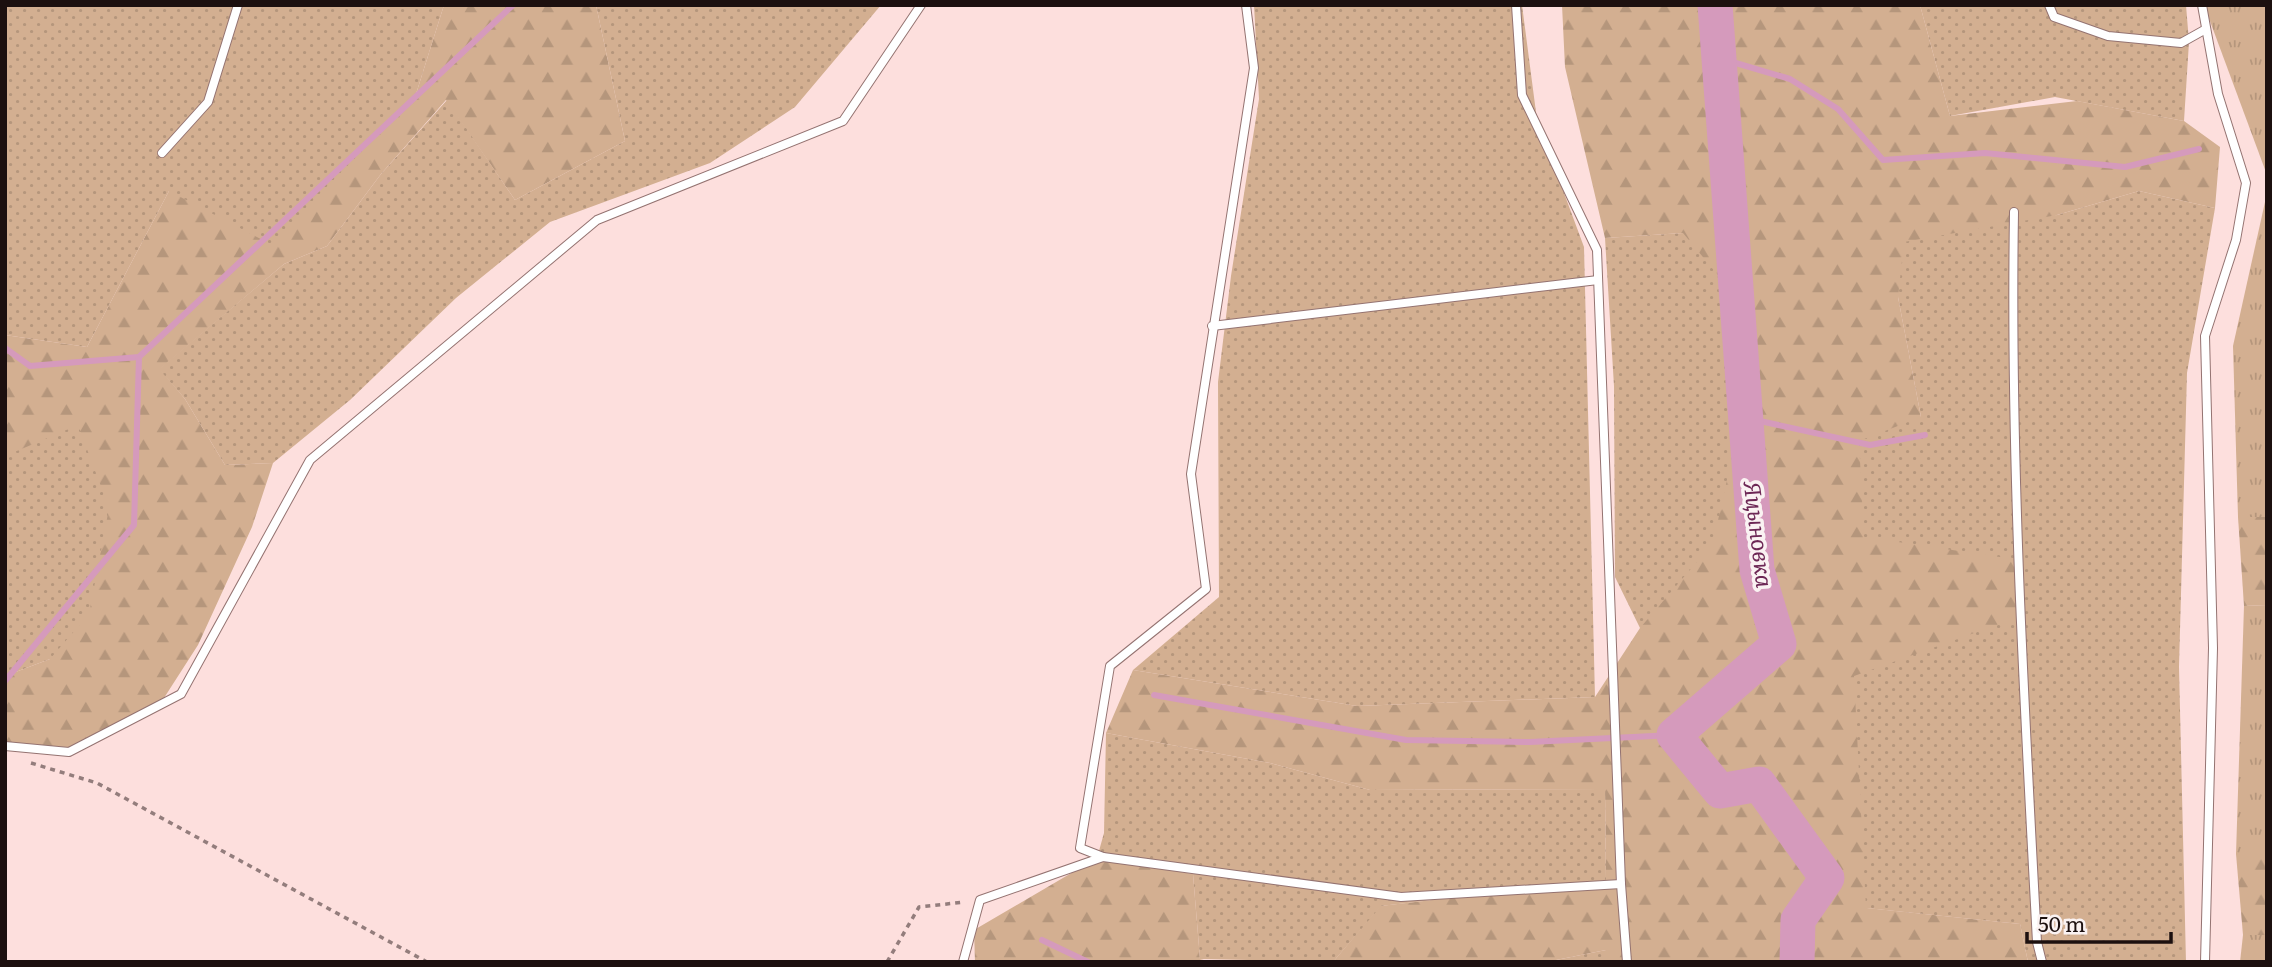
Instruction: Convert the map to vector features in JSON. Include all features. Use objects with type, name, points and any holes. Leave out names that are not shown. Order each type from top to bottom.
[{"type":"lane","points":[[162,153],[208,102],[238,5]]},
{"type":"lane","points":[[5,746],[69,752],[181,694],[310,460],[597,220],[843,121],[921,5]]},
{"type":"lane","points":[[1247,5],[1254,68],[1191,474],[1206,589],[1110,666],[1080,848],[1103,857],[1401,897],[1621,884]]},
{"type":"lane","points":[[1516,5],[1522,96],[1597,250],[1621,884],[1627,962]]},
{"type":"lane","points":[[2049,5],[2054,17],[2108,36],[2181,43],[2206,29]]},
{"type":"lane","points":[[2202,5],[2218,94],[2246,183],[2236,240],[2205,336],[2213,648],[2206,962]]},
{"type":"lane","points":[[2014,212],[2012,312],[2025,708],[2037,942],[2042,962]]},
{"type":"lane","points":[[1212,326],[1598,280]]},
{"type":"lane","points":[[963,962],[979,900],[1103,857]]},
{"type":"path","points":[[18,760],[97,783],[427,962]]},
{"type":"path","points":[[887,962],[919,907],[979,900]]},
{"type":"green space","points":[[5,5],[444,5],[416,94],[274,246],[169,191],[87,347],[5,335]]},
{"type":"green space","points":[[444,5],[596,5],[625,141],[515,200],[446,100],[381,174],[327,246],[284,264],[160,369],[185,399],[225,465],[273,463],[252,527],[198,645],[155,712],[77,751],[5,745],[5,676],[50,659],[5,456],[5,335],[87,347],[169,191],[416,94]]},
{"type":"green space","points":[[596,5],[881,5],[795,107],[710,163],[550,222],[456,298],[350,400],[273,463],[225,465],[185,399],[159,369],[284,264],[327,246],[381,174],[447,100],[515,200],[625,141]]},
{"type":"green space","points":[[1254,5],[1522,5],[1537,120],[1584,247],[1595,697],[1357,706],[1133,670],[1219,597],[1218,382],[1231,276],[1259,99]]},
{"type":"green space","points":[[1562,5],[1920,5],[1950,116],[2077,101],[2184,121],[2220,147],[2215,208],[2139,191],[2057,215],[1898,297],[1921,417],[2020,560],[2022,616],[1867,908],[2020,924],[2028,962],[1606,962],[1606,950],[1546,962],[1333,962],[1380,906],[1606,880],[1605,789],[1370,790],[1270,763],[1106,733],[1133,670],[1357,706],[1595,697],[1640,628],[1683,233],[1605,238],[1565,67]]},
{"type":"green space","points":[[1920,5],[2186,5],[2189,42],[2184,121],[2055,97],[1950,116]]},
{"type":"green space","points":[[2204,5],[2267,5],[2267,175]]},
{"type":"green space","points":[[2139,191],[2215,208],[2187,373],[2179,667],[2186,962],[2028,962],[2020,924],[1866,908],[1854,676],[2022,616],[2020,560],[1864,537],[1859,441],[1921,417],[1898,297],[1904,242],[2057,215]]},
{"type":"green space","points":[[2267,193],[2267,517],[2238,517],[2233,346]]},
{"type":"green space","points":[[1683,233],[1717,274],[1736,439],[1713,543],[1640,628],[1615,577],[1614,386],[1605,238]]},
{"type":"green space","points":[[78,425],[109,508],[89,614],[50,659],[5,676],[5,456]]},
{"type":"green space","points":[[2238,517],[2267,517],[2267,605],[2244,606]]},
{"type":"green space","points":[[2267,605],[2267,854],[2236,854],[2244,606]]},
{"type":"green space","points":[[1106,733],[1270,763],[1370,790],[1605,789],[1606,880],[1381,906],[1333,962],[1200,959],[1193,874],[1097,858],[1104,833]]},
{"type":"green space","points":[[2236,854],[2267,854],[2267,935],[2243,935]]},
{"type":"green space","points":[[1097,858],[1193,874],[1200,959],[1212,962],[975,962],[974,930]]},
{"type":"green space","points":[[2243,935],[2267,935],[2267,962],[2240,962]]},
{"type":"green space","points":[[1606,950],[1606,962],[1546,962]]},
{"type":"waterway","points":[[5,348],[30,366],[139,357],[513,5]]},
{"type":"waterway","name":"Яцыновка","points":[[1715,5],[1757,570],[1779,644],[1674,735],[1720,791],[1759,784],[1827,878],[1798,920],[1797,962]]},
{"type":"waterway","points":[[1719,58],[1790,79],[1838,109],[1883,160],[1985,153],[2125,167],[2199,149]]},
{"type":"waterway","points":[[5,681],[134,525],[139,357]]},
{"type":"waterway","points":[[1746,418],[1870,445],[1925,435]]},
{"type":"waterway","points":[[1154,695],[1406,740],[1530,742],[1674,735]]},
{"type":"waterway","points":[[1042,940],[1088,962]]}]
